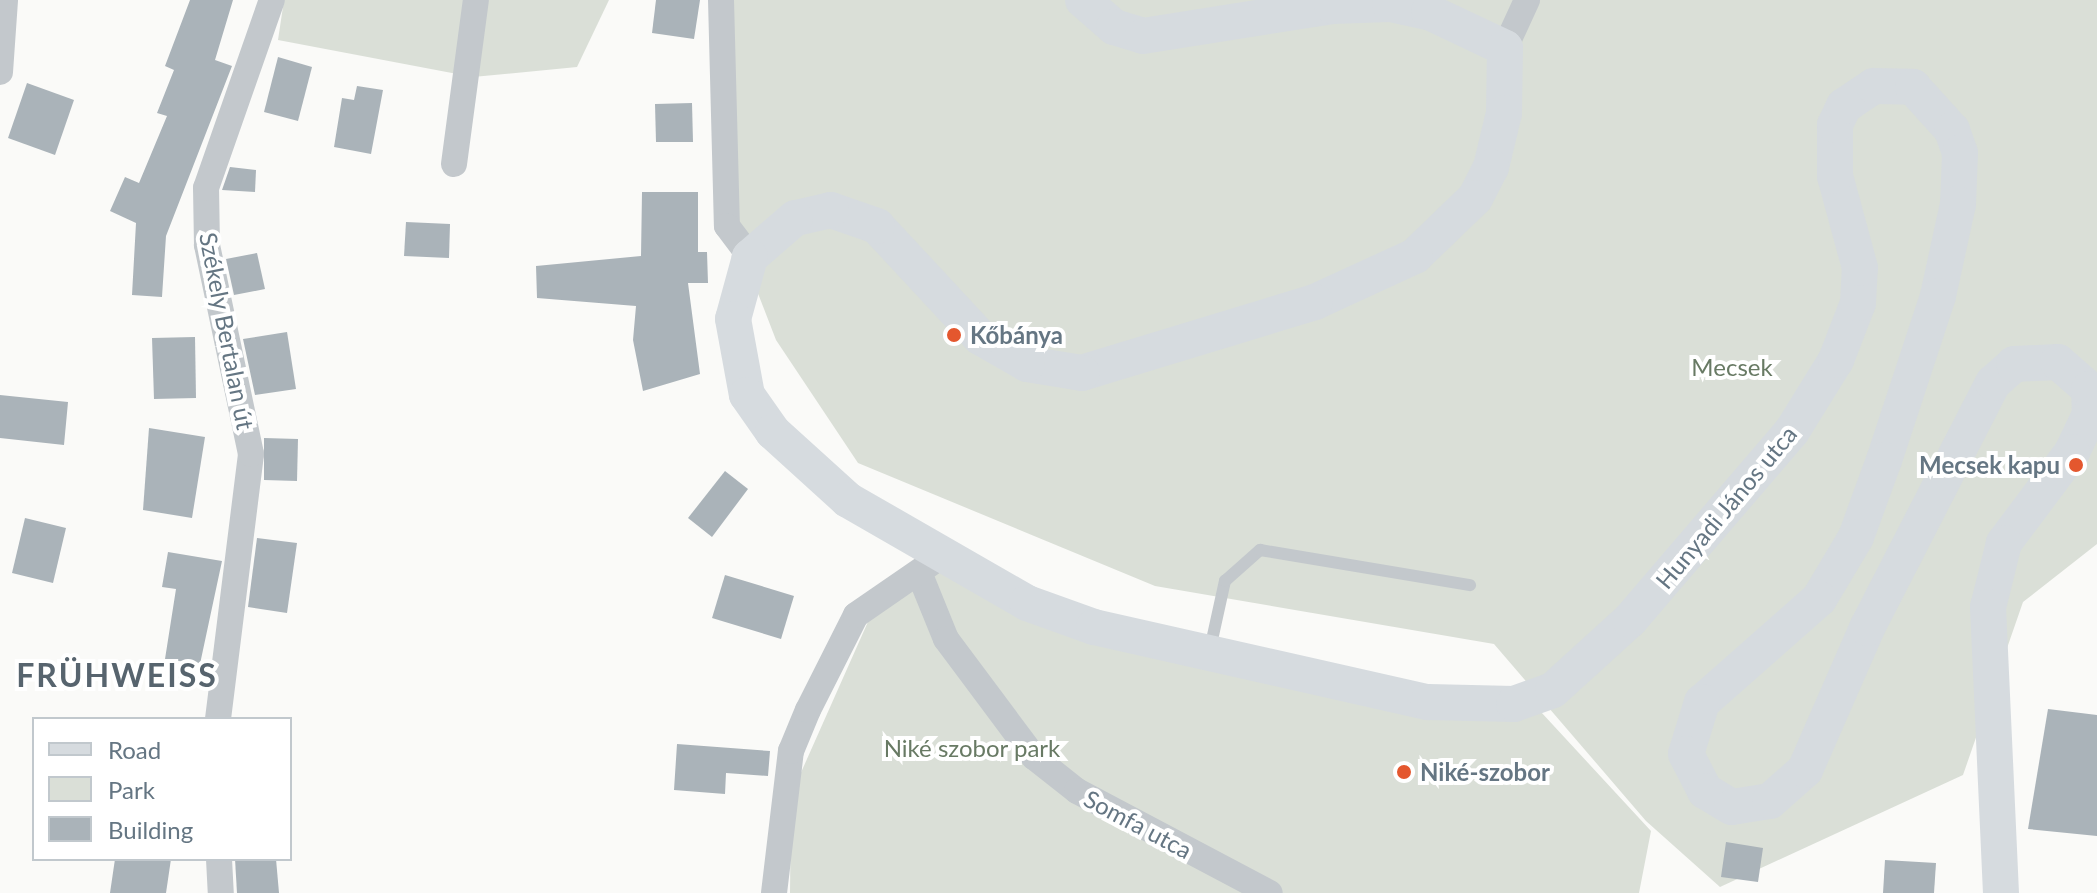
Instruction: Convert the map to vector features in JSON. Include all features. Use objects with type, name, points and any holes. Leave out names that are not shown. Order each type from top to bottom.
[{"type":"street","points":[[0,72],[5,0]]},
{"type":"street","name":"Székely Bertalan út","points":[[218,717],[251,454],[207,245],[206,188],[272,0]]},
{"type":"street","points":[[454,164],[476,0]]},
{"type":"street","points":[[721,0],[727,226],[750,257],[795,218],[850,212],[902,248],[1002,352],[1082,373],[1121,367],[1315,302],[1415,256],[1443,234],[1491,167],[1504,113],[1505,48],[1527,0]]},
{"type":"street","points":[[1083,0],[1114,27],[1143,36],[1390,4],[1429,12],[1505,48]]},
{"type":"street","name":"Hunyadi János utca","points":[[750,257],[733,319],[747,395],[773,432],[848,500],[928,565],[1094,627],[1210,649],[1428,702],[1514,704],[1553,690],[1731,509],[1836,360],[1858,303],[1860,268],[1835,176],[1835,125],[1844,106],[1874,86],[1913,87],[1952,130],[1959,193],[1938,296],[1884,460],[1856,537],[1819,599],[1702,702],[1686,754],[1705,791],[1732,807],[1770,801],[1805,770],[1867,628],[1993,383],[2014,364],[2058,362],[2089,389],[2090,414],[2072,452],[2004,543],[1988,607],[2001,893]]},
{"type":"street","points":[[774,893],[791,751],[808,710],[856,615],[928,565]]},
{"type":"street","name":"Somfa utca","points":[[928,565],[946,639],[1034,757],[1077,791],[1270,893]]},
{"type":"street","points":[[219,861],[221,893]]},
{"type":"lane","points":[[1210,649],[1225,581],[1260,550],[1470,585]]},
{"type":"green space","points":[[284,0],[609,0],[577,67],[473,77],[278,40]]},
{"type":"green space","name":"Mecsek","points":[[718,0],[2097,0],[2097,544],[2023,602],[1963,775],[1720,887],[1646,821],[1494,644],[1155,586],[858,463],[776,340],[727,213]]},
{"type":"green space","name":"Niké szobor park","points":[[936,568],[1065,633],[1541,712],[1651,831],[1639,893],[790,893],[791,795],[871,615]]},
{"type":"building","points":[[190,0],[233,0],[215,60],[232,66],[166,236],[162,297],[132,295],[136,223],[110,211],[125,177],[139,183],[167,116],[157,113],[174,70],[165,66]]},
{"type":"building","points":[[656,0],[700,0],[694,39],[652,33]]},
{"type":"building","points":[[278,57],[312,67],[298,121],[264,112]]},
{"type":"building","points":[[27,83],[74,100],[55,155],[8,138]]},
{"type":"building","points":[[357,86],[383,90],[371,154],[334,147],[342,98],[354,100]]},
{"type":"building","points":[[692,103],[693,142],[656,142],[655,104]]},
{"type":"building","points":[[230,167],[256,170],[255,192],[222,190]]},
{"type":"building","points":[[642,192],[698,192],[698,252],[707,252],[708,283],[688,283],[700,374],[643,391],[633,340],[636,306],[537,298],[536,266],[641,256]]},
{"type":"building","points":[[406,222],[450,224],[449,258],[404,256]]},
{"type":"building","points":[[257,253],[265,289],[234,295],[226,259]]},
{"type":"building","points":[[287,332],[296,389],[255,395],[243,339]]},
{"type":"building","points":[[195,337],[196,398],[154,399],[152,338]]},
{"type":"building","points":[[0,395],[68,402],[64,445],[0,438]]},
{"type":"building","points":[[149,428],[205,437],[192,518],[143,510]]},
{"type":"building","points":[[264,438],[298,439],[297,481],[264,480]]},
{"type":"building","points":[[725,471],[748,489],[712,537],[688,518]]},
{"type":"building","points":[[25,518],[66,528],[53,583],[12,573]]},
{"type":"building","points":[[257,538],[297,543],[287,613],[248,607]]},
{"type":"building","points":[[168,552],[222,561],[200,664],[165,659],[176,589],[162,587]]},
{"type":"building","points":[[725,575],[794,596],[781,639],[712,618]]},
{"type":"building","points":[[2048,709],[2097,715],[2097,836],[2028,829]]},
{"type":"building","points":[[677,744],[770,751],[768,776],[726,773],[725,794],[674,790]]},
{"type":"building","points":[[1726,842],[1763,848],[1758,882],[1721,877]]},
{"type":"building","points":[[1885,860],[1936,863],[1934,893],[1883,893]]},
{"type":"building","points":[[115,861],[171,861],[166,893],[110,893]]},
{"type":"building","points":[[235,861],[276,861],[279,893],[237,893]]},
{"type":"place","name":"Kőbánya","points":[[954,335]]},
{"type":"place","name":"Mecsek kapu","points":[[2076,465]]},
{"type":"place","name":"Niké-szobor","points":[[1404,772]]},
{"type":"district","name":"FRÜHWEISS","points":[[117,675]]}]
